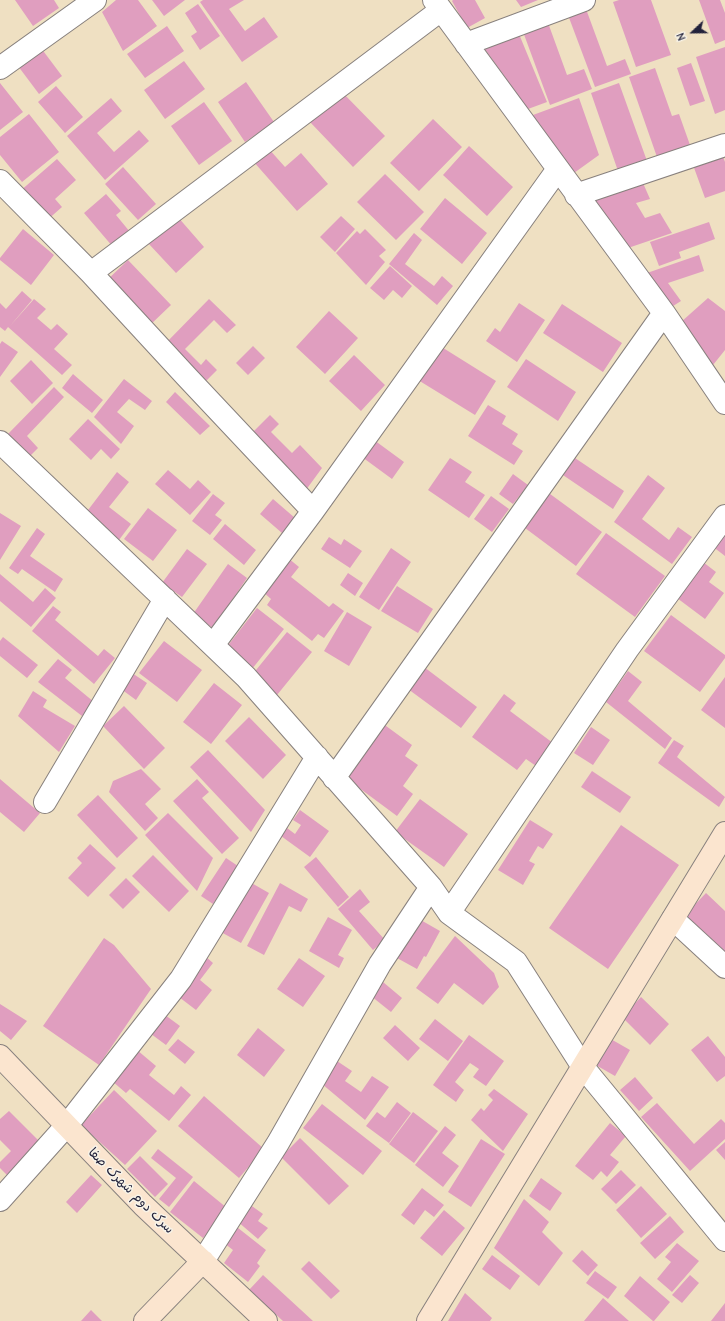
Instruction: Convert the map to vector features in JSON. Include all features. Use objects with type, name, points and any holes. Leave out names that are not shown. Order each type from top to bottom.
[{"type":"street","points":[[0,68],[95,0]]},
{"type":"street","points":[[466,44],[584,0]]},
{"type":"street","points":[[91,273],[438,5],[664,313],[725,403]]},
{"type":"street","points":[[576,195],[725,145]]},
{"type":"street","points":[[213,645],[313,511],[558,169]]},
{"type":"street","points":[[0,182],[91,273],[313,511]]},
{"type":"street","points":[[334,778],[664,313]]},
{"type":"street","points":[[0,442],[246,677],[431,887],[449,913],[516,962],[583,1067],[725,1240]]},
{"type":"street","points":[[449,913],[627,650],[725,516]]},
{"type":"street","points":[[46,802],[165,599]]},
{"type":"street","points":[[0,1200],[67,1125],[181,979],[317,757]]},
{"type":"street","points":[[428,1321],[725,834]]},
{"type":"street","points":[[145,1321],[203,1261],[278,1143],[380,964],[431,887]]},
{"type":"street","points":[[673,919],[725,967]]},
{"type":"street","name":"سرک دوم شهرک صفا","points":[[0,1056],[143,1205],[266,1321]]},
{"type":"building","points":[[15,0],[54,0],[59,8],[33,26]]},
{"type":"building","points":[[116,0],[138,0],[157,26],[123,51],[102,12]]},
{"type":"building","points":[[152,0],[185,0],[164,16]]},
{"type":"building","points":[[203,0],[244,0],[229,9],[245,31],[264,17],[278,37],[242,62],[200,2]]},
{"type":"building","points":[[475,0],[485,18],[467,28],[452,1]]},
{"type":"building","points":[[516,0],[538,0],[521,7]]},
{"type":"building","points":[[619,0],[651,0],[671,55],[636,67],[613,2]]},
{"type":"building","points":[[699,0],[720,0],[725,13],[725,40],[715,44]]},
{"type":"building","points":[[198,4],[220,36],[200,50],[191,36],[197,32],[185,13]]},
{"type":"building","points":[[586,9],[607,66],[625,59],[631,74],[595,87],[568,15]]},
{"type":"building","points":[[547,20],[567,75],[584,69],[592,89],[550,105],[522,29]]},
{"type":"building","points":[[167,26],[184,51],[145,78],[127,54]]},
{"type":"building","points":[[519,34],[547,102],[528,109],[484,48]]},
{"type":"building","points":[[38,44],[62,76],[39,94],[15,62]]},
{"type":"building","points":[[725,47],[725,110],[715,114],[696,57]]},
{"type":"building","points":[[184,61],[205,89],[165,119],[144,90]]},
{"type":"building","points":[[691,63],[705,101],[690,106],[677,68]]},
{"type":"building","points":[[655,68],[672,116],[679,114],[690,145],[657,157],[629,77]]},
{"type":"building","points":[[246,82],[274,122],[245,142],[218,102]]},
{"type":"building","points":[[0,83],[23,112],[0,130]]},
{"type":"building","points":[[619,83],[647,161],[618,171],[591,93]]},
{"type":"building","points":[[56,86],[83,117],[65,133],[38,102]]},
{"type":"building","points":[[341,91],[385,136],[353,167],[310,122]]},
{"type":"building","points":[[111,98],[122,111],[97,133],[114,152],[139,130],[149,141],[105,180],[67,136]]},
{"type":"building","points":[[579,98],[599,155],[574,173],[533,115]]},
{"type":"building","points":[[204,102],[232,141],[199,165],[171,126]]},
{"type":"building","points":[[29,114],[59,152],[22,182],[0,155],[0,137]]},
{"type":"building","points":[[433,119],[462,147],[419,191],[390,163]]},
{"type":"building","points":[[469,146],[513,187],[487,216],[443,175]]},
{"type":"building","points":[[268,148],[285,167],[301,153],[328,184],[297,211],[253,161]]},
{"type":"building","points":[[722,154],[725,162],[725,191],[705,198],[693,165]]},
{"type":"building","points":[[57,159],[76,180],[55,199],[62,207],[45,222],[19,192]]},
{"type":"building","points":[[123,167],[156,204],[138,220],[105,184]]},
{"type":"building","points":[[385,174],[424,212],[396,240],[357,202]]},
{"type":"building","points":[[643,183],[650,199],[636,203],[645,218],[660,213],[672,233],[628,248],[594,201]]},
{"type":"building","points":[[106,194],[121,211],[116,215],[130,232],[113,247],[84,213]]},
{"type":"building","points":[[445,198],[487,233],[462,264],[420,229]]},
{"type":"building","points":[[177,216],[204,247],[176,273],[148,243]]},
{"type":"building","points":[[341,216],[355,229],[335,252],[320,237]]},
{"type":"building","points":[[709,222],[715,239],[679,252],[681,258],[659,266],[650,242]]},
{"type":"building","points":[[23,229],[54,255],[31,285],[0,260]]},
{"type":"building","points":[[365,229],[386,250],[379,256],[385,262],[366,285],[336,253],[357,231],[360,234]]},
{"type":"building","points":[[414,233],[422,240],[405,264],[434,286],[442,276],[453,286],[437,305],[389,264]]},
{"type":"building","points":[[699,255],[704,271],[668,283],[681,301],[670,308],[647,273]]},
{"type":"building","points":[[128,260],[171,305],[148,327],[105,282]]},
{"type":"building","points":[[390,266],[412,286],[402,298],[393,290],[384,300],[370,288]]},
{"type":"building","points":[[22,291],[32,300],[10,326],[34,299],[46,309],[37,318],[51,330],[57,324],[68,334],[54,349],[72,365],[62,375],[8,327],[5,331],[0,327],[0,303],[6,309]]},
{"type":"building","points":[[708,298],[725,311],[725,350],[713,365],[681,322]]},
{"type":"building","points":[[209,299],[236,325],[227,333],[214,320],[185,349],[201,365],[206,359],[217,370],[202,385],[163,346]]},
{"type":"building","points":[[519,303],[545,320],[517,362],[486,341],[495,328],[500,332]]},
{"type":"building","points":[[562,304],[622,343],[603,372],[543,333]]},
{"type":"building","points":[[329,311],[358,338],[325,374],[296,347]]},
{"type":"building","points":[[2,341],[18,352],[0,377],[0,344]]},
{"type":"building","points":[[253,346],[265,358],[248,375],[236,363]]},
{"type":"building","points":[[440,346],[496,381],[475,415],[418,380]]},
{"type":"building","points":[[354,355],[385,385],[361,411],[329,381]]},
{"type":"building","points":[[526,359],[576,392],[558,421],[507,387]]},
{"type":"building","points":[[31,360],[53,383],[32,404],[10,381]]},
{"type":"building","points":[[73,374],[103,400],[92,413],[62,388]]},
{"type":"building","points":[[124,379],[152,401],[145,410],[129,399],[117,412],[134,426],[121,444],[94,417]]},
{"type":"building","points":[[54,387],[64,397],[27,436],[38,448],[29,457],[7,435]]},
{"type":"building","points":[[175,392],[210,426],[200,435],[166,402]]},
{"type":"building","points":[[488,405],[506,416],[502,424],[518,434],[512,444],[523,451],[514,465],[468,436]]},
{"type":"building","points":[[270,415],[279,424],[271,432],[292,453],[300,445],[322,468],[303,494],[248,437]]},
{"type":"building","points":[[88,419],[120,449],[111,459],[101,449],[91,460],[69,439]]},
{"type":"building","points":[[374,440],[404,462],[392,479],[362,457]]},
{"type":"building","points":[[569,454],[624,491],[613,509],[557,471]]},
{"type":"building","points":[[450,458],[472,472],[465,482],[485,495],[469,518],[428,490]]},
{"type":"building","points":[[168,470],[190,489],[198,480],[211,492],[190,515],[155,484]]},
{"type":"building","points":[[117,472],[129,482],[109,507],[131,524],[119,540],[85,514]]},
{"type":"building","points":[[513,474],[528,485],[513,504],[499,494]]},
{"type":"building","points":[[648,475],[665,488],[642,519],[669,540],[678,527],[692,537],[672,564],[614,522]]},
{"type":"building","points":[[546,491],[602,532],[576,566],[521,525]]},
{"type":"building","points":[[213,494],[225,503],[215,515],[222,520],[210,535],[192,521]]},
{"type":"building","points":[[491,496],[509,509],[492,532],[474,519]]},
{"type":"building","points":[[273,499],[295,518],[282,533],[260,514]]},
{"type":"building","points":[[148,508],[177,530],[153,561],[124,539]]},
{"type":"building","points":[[0,513],[21,526],[0,560]]},
{"type":"building","points":[[225,524],[256,550],[244,565],[213,539]]},
{"type":"building","points":[[725,526],[725,556],[712,546]]},
{"type":"building","points":[[37,528],[45,534],[30,556],[63,579],[55,592],[22,569],[18,574],[9,568]]},
{"type":"building","points":[[606,533],[665,576],[635,617],[576,574]]},
{"type":"building","points":[[329,537],[341,545],[344,539],[362,551],[350,568],[321,549]]},
{"type":"building","points":[[391,548],[411,562],[379,610],[359,597]]},
{"type":"building","points":[[187,549],[207,564],[182,597],[162,583]]},
{"type":"building","points":[[288,558],[299,567],[291,577],[329,607],[333,603],[344,611],[324,638],[318,634],[312,641],[267,605],[271,599],[262,591]]},
{"type":"building","points":[[703,562],[716,572],[709,582],[724,593],[705,619],[677,598]]},
{"type":"building","points":[[228,564],[247,578],[213,628],[193,614]]},
{"type":"building","points":[[348,573],[363,583],[355,596],[340,585]]},
{"type":"building","points":[[0,574],[33,602],[45,588],[56,598],[31,627],[0,601]]},
{"type":"building","points":[[397,586],[433,609],[418,633],[381,611]]},
{"type":"building","points":[[53,606],[61,612],[55,620],[98,656],[104,649],[115,658],[94,684],[32,631]]},
{"type":"building","points":[[257,608],[284,629],[252,669],[226,648]]},
{"type":"building","points":[[347,612],[372,627],[349,666],[324,651]]},
{"type":"building","points":[[671,615],[725,655],[725,658],[700,692],[644,651]]},
{"type":"building","points":[[287,632],[312,652],[277,695],[252,675]]},
{"type":"building","points":[[3,637],[38,665],[27,678],[0,656],[0,641]]},
{"type":"building","points":[[164,641],[202,670],[177,702],[139,673]]},
{"type":"building","points":[[58,659],[72,670],[65,678],[94,702],[82,716],[38,682]]},
{"type":"building","points":[[424,667],[477,707],[461,728],[408,689]]},
{"type":"building","points":[[628,671],[642,682],[628,701],[672,738],[665,749],[606,702]]},
{"type":"building","points":[[132,673],[147,683],[136,700],[121,689]]},
{"type":"building","points":[[725,677],[725,728],[701,710]]},
{"type":"building","points":[[214,683],[242,705],[211,744],[183,722]]},
{"type":"building","points":[[33,691],[47,700],[43,707],[75,726],[59,752],[18,716]]},
{"type":"building","points":[[504,694],[516,703],[510,711],[553,743],[536,766],[526,759],[517,770],[472,737]]},
{"type":"building","points":[[124,706],[165,748],[144,769],[103,726]]},
{"type":"building","points":[[249,717],[286,755],[263,779],[225,741]]},
{"type":"building","points":[[382,723],[412,745],[405,756],[418,765],[403,786],[413,794],[397,816],[343,776]]},
{"type":"building","points":[[591,727],[610,740],[593,765],[574,753]]},
{"type":"building","points":[[674,740],[684,746],[677,757],[725,797],[719,807],[658,763]]},
{"type":"building","points":[[208,750],[265,810],[251,832],[190,767]]},
{"type":"building","points":[[141,769],[161,789],[145,804],[158,818],[145,831],[109,792],[113,781]]},
{"type":"building","points":[[592,771],[631,797],[620,813],[581,787]]},
{"type":"building","points":[[0,779],[40,813],[24,832],[0,812]]},
{"type":"building","points":[[197,779],[209,792],[202,798],[239,838],[222,854],[173,801]]},
{"type":"building","points":[[98,795],[138,838],[117,858],[77,815]]},
{"type":"building","points":[[420,799],[468,834],[444,867],[395,832]]},
{"type":"building","points":[[300,810],[329,831],[310,857],[281,836],[287,828],[295,834],[301,825],[293,820]]},
{"type":"building","points":[[168,813],[213,858],[197,891],[145,835]]},
{"type":"building","points":[[530,820],[553,834],[543,849],[538,846],[529,861],[535,864],[523,885],[498,870]]},
{"type":"building","points":[[621,825],[679,865],[608,969],[549,928]]},
{"type":"building","points":[[90,844],[116,868],[88,897],[68,878],[82,863],[77,858]]},
{"type":"building","points":[[153,855],[189,891],[169,912],[132,876]]},
{"type":"building","points":[[316,857],[349,897],[338,907],[304,867]]},
{"type":"building","points":[[226,858],[238,866],[213,904],[201,896]]},
{"type":"building","points":[[126,878],[140,892],[123,909],[109,895]]},
{"type":"building","points":[[248,881],[269,893],[241,943],[219,931]]},
{"type":"building","points":[[280,883],[308,899],[301,912],[289,906],[264,955],[247,946]]},
{"type":"building","points":[[360,889],[370,902],[359,911],[385,940],[373,950],[338,909]]},
{"type":"building","points":[[706,893],[725,911],[725,959],[682,918]]},
{"type":"building","points":[[328,917],[352,930],[338,955],[344,958],[339,968],[309,951]]},
{"type":"building","points":[[419,919],[440,931],[426,957],[424,956],[417,969],[397,958]]},
{"type":"building","points":[[455,936],[494,973],[499,987],[483,1005],[454,983],[438,1004],[416,988]]},
{"type":"building","points":[[104,938],[114,945],[151,989],[99,1065],[43,1026]]},
{"type":"building","points":[[205,956],[213,963],[200,980],[212,990],[196,1010],[175,994]]},
{"type":"building","points":[[299,958],[325,976],[303,1007],[277,989]]},
{"type":"building","points":[[383,982],[402,998],[391,1012],[371,996]]},
{"type":"building","points":[[641,997],[669,1024],[650,1045],[622,1017]]},
{"type":"building","points":[[0,1004],[27,1021],[11,1040],[0,1031]]},
{"type":"building","points":[[161,1012],[180,1026],[166,1045],[147,1031]]},
{"type":"building","points":[[435,1019],[463,1041],[448,1061],[419,1039]]},
{"type":"building","points":[[395,1025],[420,1048],[408,1061],[383,1038]]},
{"type":"building","points":[[258,1028],[285,1050],[264,1077],[237,1055]]},
{"type":"building","points":[[469,1035],[504,1061],[486,1086],[473,1077],[479,1069],[470,1063],[455,1082],[464,1090],[456,1102],[433,1085]]},
{"type":"building","points":[[708,1036],[725,1057],[725,1076],[717,1082],[691,1050]]},
{"type":"building","points":[[609,1038],[630,1050],[615,1076],[594,1064]]},
{"type":"building","points":[[178,1039],[195,1052],[185,1064],[168,1050]]},
{"type":"building","points":[[137,1050],[156,1066],[149,1075],[174,1095],[181,1086],[191,1095],[169,1121],[130,1089],[126,1093],[112,1081]]},
{"type":"building","points":[[337,1061],[352,1071],[345,1081],[361,1092],[372,1076],[389,1087],[365,1120],[322,1084]]},
{"type":"building","points":[[635,1077],[653,1098],[639,1111],[620,1090]]},
{"type":"building","points":[[494,1089],[528,1114],[503,1151],[471,1120],[481,1108],[484,1111],[493,1100],[488,1095]]},
{"type":"building","points":[[114,1090],[157,1131],[125,1165],[81,1125]]},
{"type":"building","points":[[204,1096],[264,1149],[239,1178],[178,1126]]},
{"type":"building","points":[[397,1102],[411,1113],[389,1143],[366,1126],[377,1112],[385,1118]]},
{"type":"building","points":[[657,1103],[694,1144],[721,1119],[725,1123],[725,1139],[690,1171],[641,1117]]},
{"type":"building","points":[[322,1104],[382,1151],[363,1175],[303,1128]]},
{"type":"building","points":[[9,1111],[45,1147],[12,1180],[0,1168],[0,1162],[11,1151],[0,1140],[0,1119]]},
{"type":"building","points":[[413,1112],[438,1131],[414,1163],[389,1144]]},
{"type":"building","points":[[610,1123],[626,1136],[610,1155],[619,1162],[607,1177],[601,1171],[593,1180],[575,1166]]},
{"type":"building","points":[[445,1126],[456,1135],[442,1153],[459,1166],[443,1187],[415,1165]]},
{"type":"building","points":[[300,1138],[349,1186],[329,1205],[281,1157]]},
{"type":"building","points":[[481,1139],[505,1154],[471,1207],[448,1192]]},
{"type":"building","points":[[725,1142],[725,1160],[716,1150]]},
{"type":"building","points":[[158,1149],[193,1177],[169,1207],[159,1199],[176,1178],[151,1158]]},
{"type":"building","points":[[140,1156],[168,1184],[155,1197],[127,1169]]},
{"type":"building","points":[[621,1170],[636,1185],[616,1204],[601,1189]]},
{"type":"building","points":[[91,1175],[102,1185],[77,1213],[66,1202]]},
{"type":"building","points":[[541,1178],[562,1193],[550,1211],[529,1196]]},
{"type":"building","points":[[194,1181],[227,1208],[203,1238],[170,1212]]},
{"type":"building","points":[[641,1186],[667,1214],[641,1238],[616,1210]]},
{"type":"building","points":[[422,1188],[444,1205],[434,1217],[425,1210],[414,1225],[401,1215]]},
{"type":"building","points":[[524,1199],[549,1222],[542,1232],[563,1253],[539,1286],[494,1248]]},
{"type":"building","points":[[249,1204],[263,1214],[258,1221],[268,1228],[258,1239],[237,1221]]},
{"type":"building","points":[[444,1210],[465,1228],[442,1256],[420,1238]]},
{"type":"building","points":[[670,1216],[684,1232],[655,1259],[640,1243]]},
{"type":"building","points":[[233,1224],[266,1250],[257,1263],[260,1266],[248,1282],[224,1263],[233,1250],[220,1240]]},
{"type":"building","points":[[677,1243],[699,1261],[672,1292],[657,1279],[671,1262],[665,1257]]},
{"type":"building","points":[[582,1250],[598,1265],[588,1276],[572,1261]]},
{"type":"building","points":[[492,1255],[520,1276],[510,1290],[482,1269]]},
{"type":"building","points":[[309,1261],[340,1291],[331,1299],[301,1269]]},
{"type":"building","points":[[595,1271],[617,1287],[608,1299],[586,1283]]},
{"type":"building","points":[[263,1275],[313,1321],[283,1321],[249,1290]]},
{"type":"building","points":[[690,1275],[699,1283],[682,1303],[672,1295]]},
{"type":"building","points":[[640,1276],[670,1302],[654,1321],[624,1296]]},
{"type":"building","points":[[465,1293],[492,1318],[490,1321],[448,1321]]},
{"type":"building","points":[[603,1298],[629,1321],[584,1321]]},
{"type":"building","points":[[725,1303],[725,1321],[711,1321]]},
{"type":"building","points":[[91,1310],[102,1321],[81,1321]]}]
